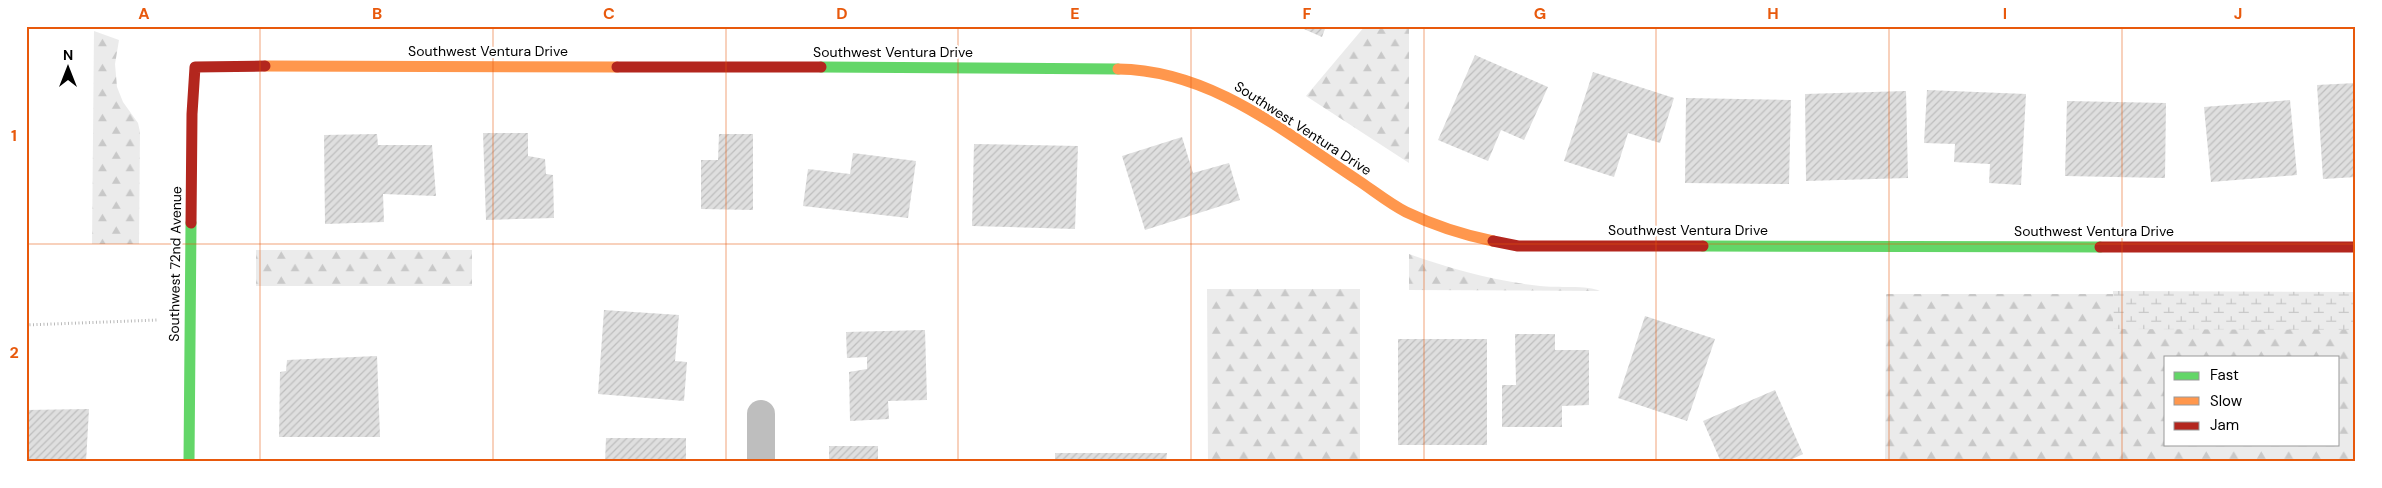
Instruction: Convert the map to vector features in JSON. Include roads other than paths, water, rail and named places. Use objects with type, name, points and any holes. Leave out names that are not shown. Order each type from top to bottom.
[{"type":"street","name":"Southwest Ventura Drive","points":[[195,68],[250,66],[1133,69],[1179,77],[1216,90],[1258,114],[1406,212],[1471,236],[1518,246],[2356,247]]},
{"type":"street","name":"Southwest 72nd Avenue","points":[[189,462],[192,114],[195,68]]},
{"type":"street","points":[[761,414],[761,462]]}]
